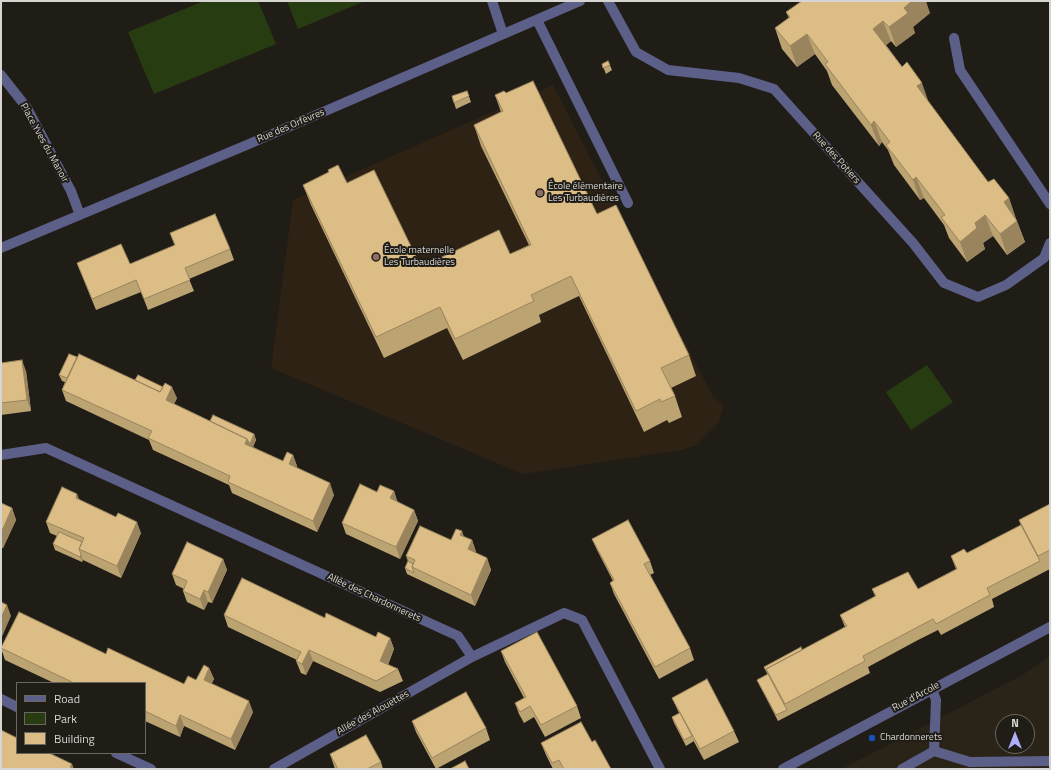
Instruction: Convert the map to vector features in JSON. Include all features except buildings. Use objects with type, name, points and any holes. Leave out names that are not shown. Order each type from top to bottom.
[{"type":"street","points":[[492,1],[503,34]]},
{"type":"street","name":"Rue des Orfèvres","points":[[1,248],[580,1]]},
{"type":"street","name":"Rue des Potiers","points":[[608,1],[636,52],[668,70],[739,78],[774,89],[913,243],[944,283],[978,297],[1006,285],[1044,258],[1050,243]]},
{"type":"street","points":[[537,20],[628,203]]},
{"type":"street","points":[[954,38],[960,70],[1050,204]]},
{"type":"street","name":"Place Yves du Manoir","points":[[1,75],[27,108],[71,191],[80,215]]},
{"type":"street","name":"Allée des Chardonnerets","points":[[1,455],[46,448],[458,636],[472,657]]},
{"type":"street","points":[[472,657],[564,613],[582,620],[660,769]]},
{"type":"street","name":"Rue d’Arcole","points":[[783,769],[1050,627]]},
{"type":"street","name":"Allée des Alouettes","points":[[274,769],[472,657]]},
{"type":"street","points":[[932,689],[936,700],[934,751]]},
{"type":"street","points":[[1,699],[16,706]]},
{"type":"street","points":[[902,769],[934,751],[970,762],[1050,761]]},
{"type":"street","points":[[118,754],[151,769]]},
{"type":"shaded area","points":[[553,85],[713,397],[724,405],[719,422],[696,445],[681,450],[523,474],[271,368],[293,200]]},
{"type":"shaded area","points":[[1050,656],[1050,769],[842,769],[1024,674]]},
{"type":"green space","points":[[204,1],[258,1],[276,44],[154,94],[128,32]]},
{"type":"green space","points":[[287,1],[365,1],[298,29]]},
{"type":"green space","points":[[927,365],[953,402],[911,430],[886,392]]},
{"type":"place","name":"École élémentaire Les Turbaudières","points":[[540,193]]},
{"type":"place","name":"École maternelle Les Turbaudières","points":[[376,257]]},
{"type":"place","name":"Chardonnerets","points":[[872,738]]}]
